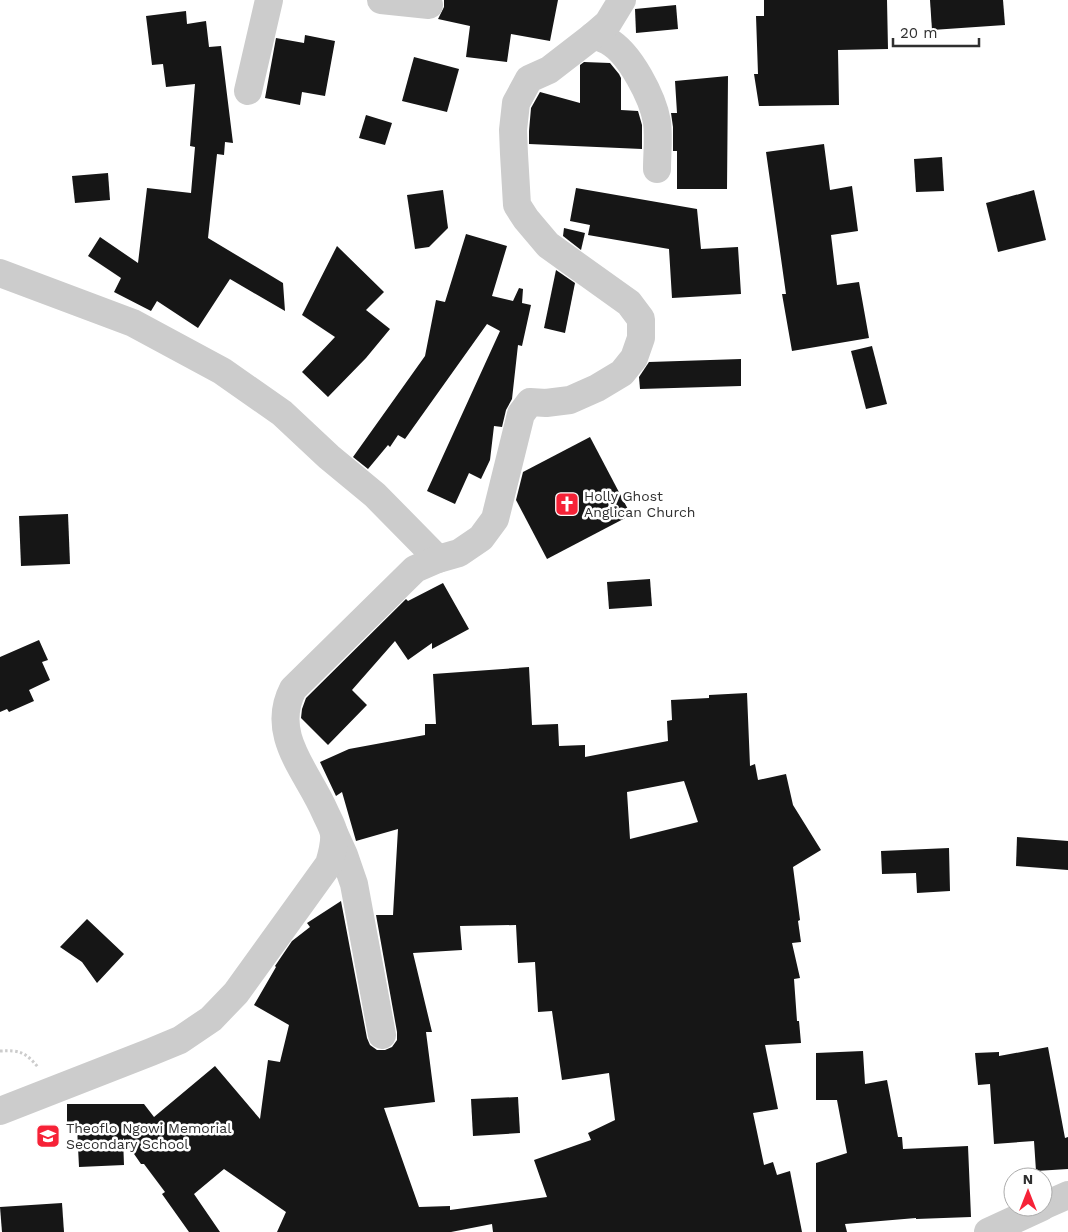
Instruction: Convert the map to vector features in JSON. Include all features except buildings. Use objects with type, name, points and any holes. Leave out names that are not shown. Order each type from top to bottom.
[{"type":"street","points":[[248,91],[269,0]]},
{"type":"street","points":[[381,0],[429,5]]},
{"type":"street","points":[[382,1035],[354,884],[344,855],[319,798],[288,740],[284,724],[288,698],[293,689],[415,569],[438,559],[459,553],[481,538],[494,519],[521,414],[530,402],[546,403],[570,400],[597,388],[622,373],[634,358],[641,338],[641,319],[629,303],[548,245],[517,205],[513,130],[516,103],[529,79],[549,70],[593,36],[608,23],[622,0]]},
{"type":"street","points":[[593,36],[607,40],[618,48],[649,95],[657,123],[657,169]]},
{"type":"street","points":[[0,274],[133,323],[222,371],[282,413],[375,495],[438,559]]},
{"type":"street","points":[[0,1111],[59,1090],[180,1040],[211,1019],[236,993],[329,864],[333,851],[334,833]]},
{"type":"street","points":[[1053,1202],[1068,1196]]},
{"type":"street","points":[[988,1232],[1020,1217]]},
{"type":"path","points":[[0,1051],[16,1050],[23,1052],[33,1060],[59,1090]]},
{"type":"place","name":"Holly Ghost Anglican Church","points":[[567,504]]},
{"type":"place","name":"Theoflo Ngowi Memorial Secondary School","points":[[48,1136]]}]
